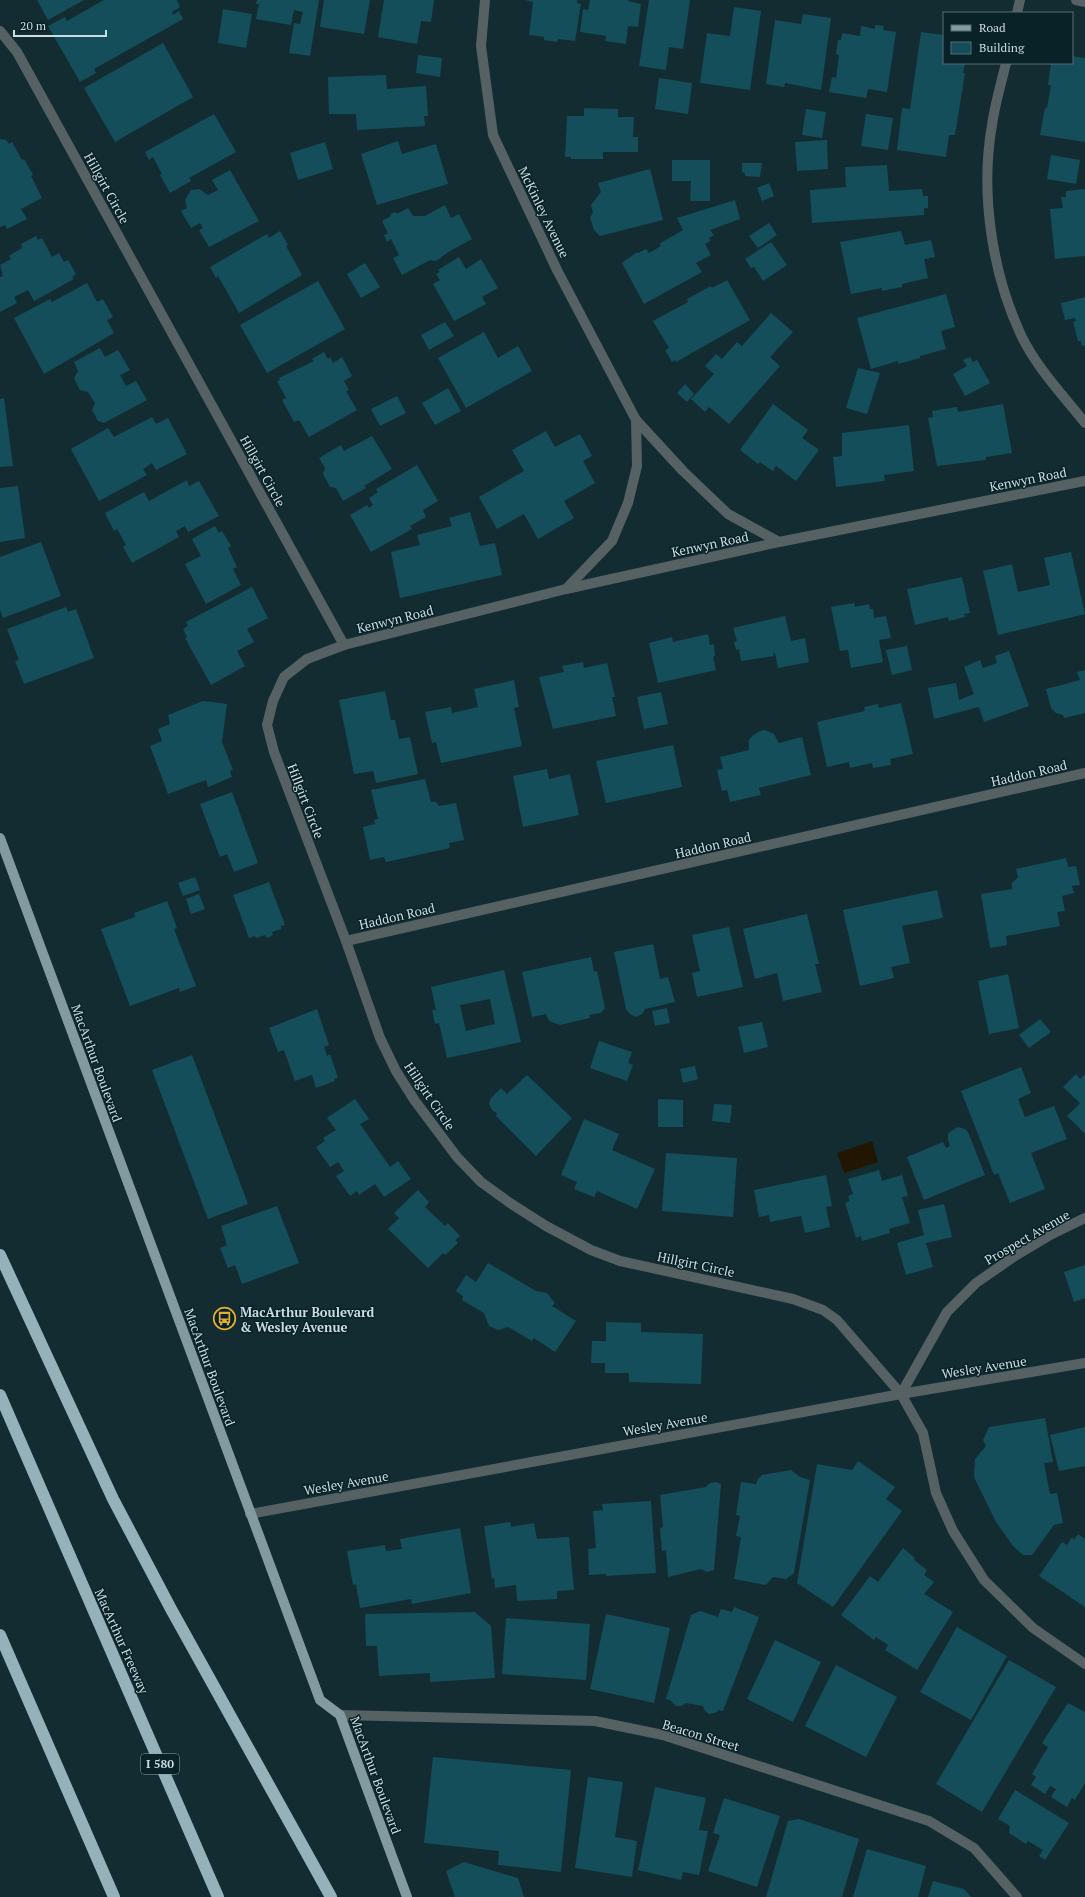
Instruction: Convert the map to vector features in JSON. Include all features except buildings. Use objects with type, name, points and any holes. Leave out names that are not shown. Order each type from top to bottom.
[{"type":"highway","points":[[0,1255],[113,1499],[171,1609],[331,1897]]},
{"type":"highway","name":"MacArthur Freeway","points":[[0,1396],[218,1897]]},
{"type":"highway","points":[[0,1635],[114,1897]]},
{"type":"main road","name":"MacArthur Boulevard","points":[[0,838],[320,1700],[340,1715],[407,1897]]},
{"type":"street","name":"McKinley Avenue","points":[[485,0],[481,46],[493,135],[557,270],[636,420],[683,470],[728,514],[779,542]]},
{"type":"street","points":[[1017,12],[1020,0]]},
{"type":"street","points":[[1076,0],[1085,2]]},
{"type":"street","name":"Hillgirt Circle","points":[[0,31],[17,52],[344,645],[307,659],[284,676],[273,701],[267,725],[274,752],[346,941],[380,1038],[396,1071],[415,1101],[457,1156],[481,1182],[546,1226],[591,1250],[620,1261],[794,1299],[823,1310],[837,1320],[901,1394],[923,1433],[936,1493],[953,1531],[984,1580],[1033,1628],[1085,1664]]},
{"type":"street","points":[[1006,64],[991,126],[987,187],[990,227],[997,263],[1008,301],[1021,336],[1042,368],[1085,423]]},
{"type":"street","name":"McKinley Avenue","points":[[566,589],[612,541],[628,503],[637,466],[636,420]]},
{"type":"street","name":"Kenwyn Road","points":[[344,645],[566,589],[779,542],[1085,481]]},
{"type":"street","name":"Haddon Road","points":[[346,941],[1085,773]]},
{"type":"street","name":"Prospect Avenue","points":[[901,1394],[947,1312],[976,1283],[1015,1256],[1085,1218]]},
{"type":"street","name":"Wesley Avenue","points":[[250,1514],[901,1394],[1085,1364]]},
{"type":"street","name":"Beacon Street","points":[[340,1715],[595,1721],[663,1735],[929,1821],[974,1848],[1017,1897]]},
{"type":"shaded area","points":[[872,1141],[878,1162],[844,1173],[837,1153]]},
{"type":"place","name":"MacArthur Boulevard & Wesley Avenue","points":[[225,1319]]}]
